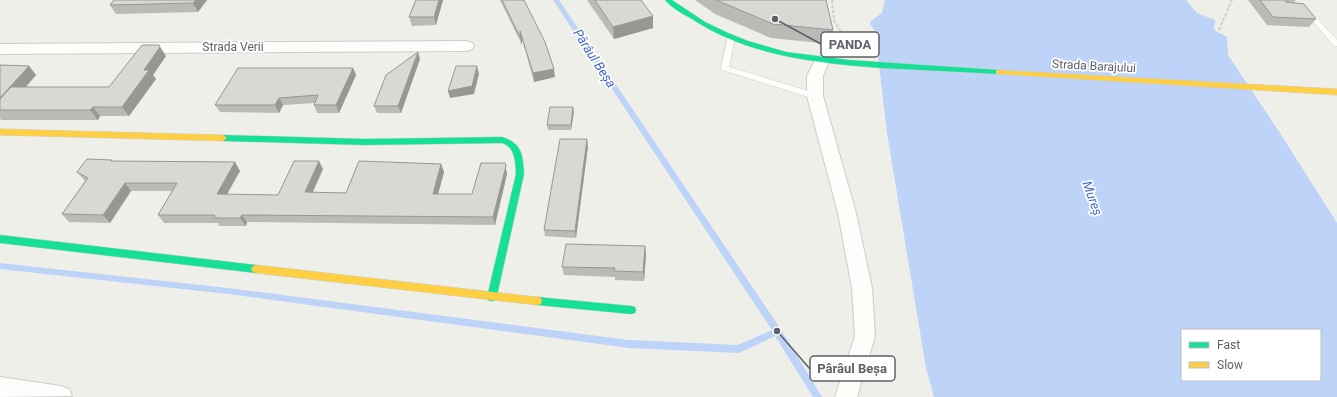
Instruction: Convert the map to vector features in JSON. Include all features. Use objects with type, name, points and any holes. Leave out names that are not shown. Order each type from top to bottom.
[{"type":"street","name":"Strada Barajului","points":[[668,0],[708,26],[731,37],[757,47],[821,61],[1337,92]]},
{"type":"street","name":"Strada Verii","points":[[0,49],[467,46]]},
{"type":"street","points":[[821,61],[815,76],[815,96],[847,213],[862,288],[865,336],[856,370],[846,397]]},
{"type":"street","points":[[0,132],[365,142],[508,141],[517,151],[520,159],[520,174],[492,297]]},
{"type":"street","points":[[0,239],[492,297],[631,310]]},
{"type":"street","points":[[0,387],[61,396]]},
{"type":"lane","points":[[1298,9],[1306,10],[1337,44]]},
{"type":"lane","points":[[731,37],[725,68],[815,96]]},
{"type":"path","points":[[832,0],[834,20],[849,45],[849,63]]},
{"type":"path","points":[[1219,30],[1232,0]]},
{"type":"water","name":"Mureș","points":[[885,0],[1186,0],[1197,13],[1215,20],[1214,30],[1227,37],[1228,55],[1337,223],[1337,397],[934,397],[926,368],[887,133],[875,31],[870,24],[871,21],[882,13]]},
{"type":"building","points":[[114,0],[196,0],[193,3],[110,5]]},
{"type":"building","points":[[416,0],[439,0],[434,17],[409,17]]},
{"type":"building","points":[[502,0],[524,0],[545,42],[554,69],[533,73],[520,31],[520,37]]},
{"type":"building","points":[[595,0],[641,0],[653,16],[613,27]]},
{"type":"building","points":[[716,0],[826,0],[833,30],[773,24]]},
{"type":"building","points":[[1260,0],[1286,0],[1286,2],[1304,4],[1316,19],[1273,17]]},
{"type":"building","points":[[142,45],[159,45],[160,47],[144,70],[149,70],[122,107],[93,107],[90,110],[0,110],[0,99],[11,87],[109,87]]},
{"type":"building","points":[[418,52],[398,106],[374,106],[386,75]]},
{"type":"building","points":[[0,65],[29,66],[0,98]]},
{"type":"building","points":[[456,66],[477,66],[472,86],[448,91]]},
{"type":"building","points":[[238,68],[353,68],[336,105],[314,105],[318,95],[279,98],[275,105],[215,105]]},
{"type":"building","points":[[550,107],[573,107],[571,125],[547,125]]},
{"type":"building","points":[[560,139],[587,139],[575,231],[544,230]]},
{"type":"building","points":[[87,159],[112,160],[111,161],[235,162],[217,194],[278,195],[294,161],[319,161],[305,192],[346,193],[359,161],[441,164],[433,194],[472,194],[481,163],[505,163],[506,166],[493,217],[242,215],[240,218],[214,218],[215,215],[158,215],[177,183],[125,183],[103,215],[62,214],[88,178],[77,172]]},
{"type":"building","points":[[566,244],[645,246],[643,272],[614,271],[615,268],[562,267]]},
{"type":"waterway","name":"Pârâul Beșa","points":[[556,0],[777,331]]},
{"type":"waterway","points":[[0,266],[228,291],[629,344],[739,349],[777,331]]},
{"type":"waterway","name":"Pârâul Beșa","points":[[777,331],[818,397]]},
{"type":"traffic: fast","points":[[668,0],[710,28],[725,35],[745,43],[786,54],[849,63],[999,72]]},
{"type":"traffic: fast","points":[[223,138],[365,142],[502,140],[508,142],[515,148],[519,157],[520,174],[492,297]]},
{"type":"traffic: fast","points":[[0,239],[256,269]]},
{"type":"traffic: fast","points":[[537,301],[631,310]]},
{"type":"traffic: slow","points":[[999,72],[1337,92]]},
{"type":"traffic: slow","points":[[0,132],[223,138]]},
{"type":"traffic: slow","points":[[256,269],[537,301]]},
{"type":"place","name":"PANDA","points":[[775,19]]},
{"type":"place","name":"Pârâul Beșa","points":[[777,331]]}]
